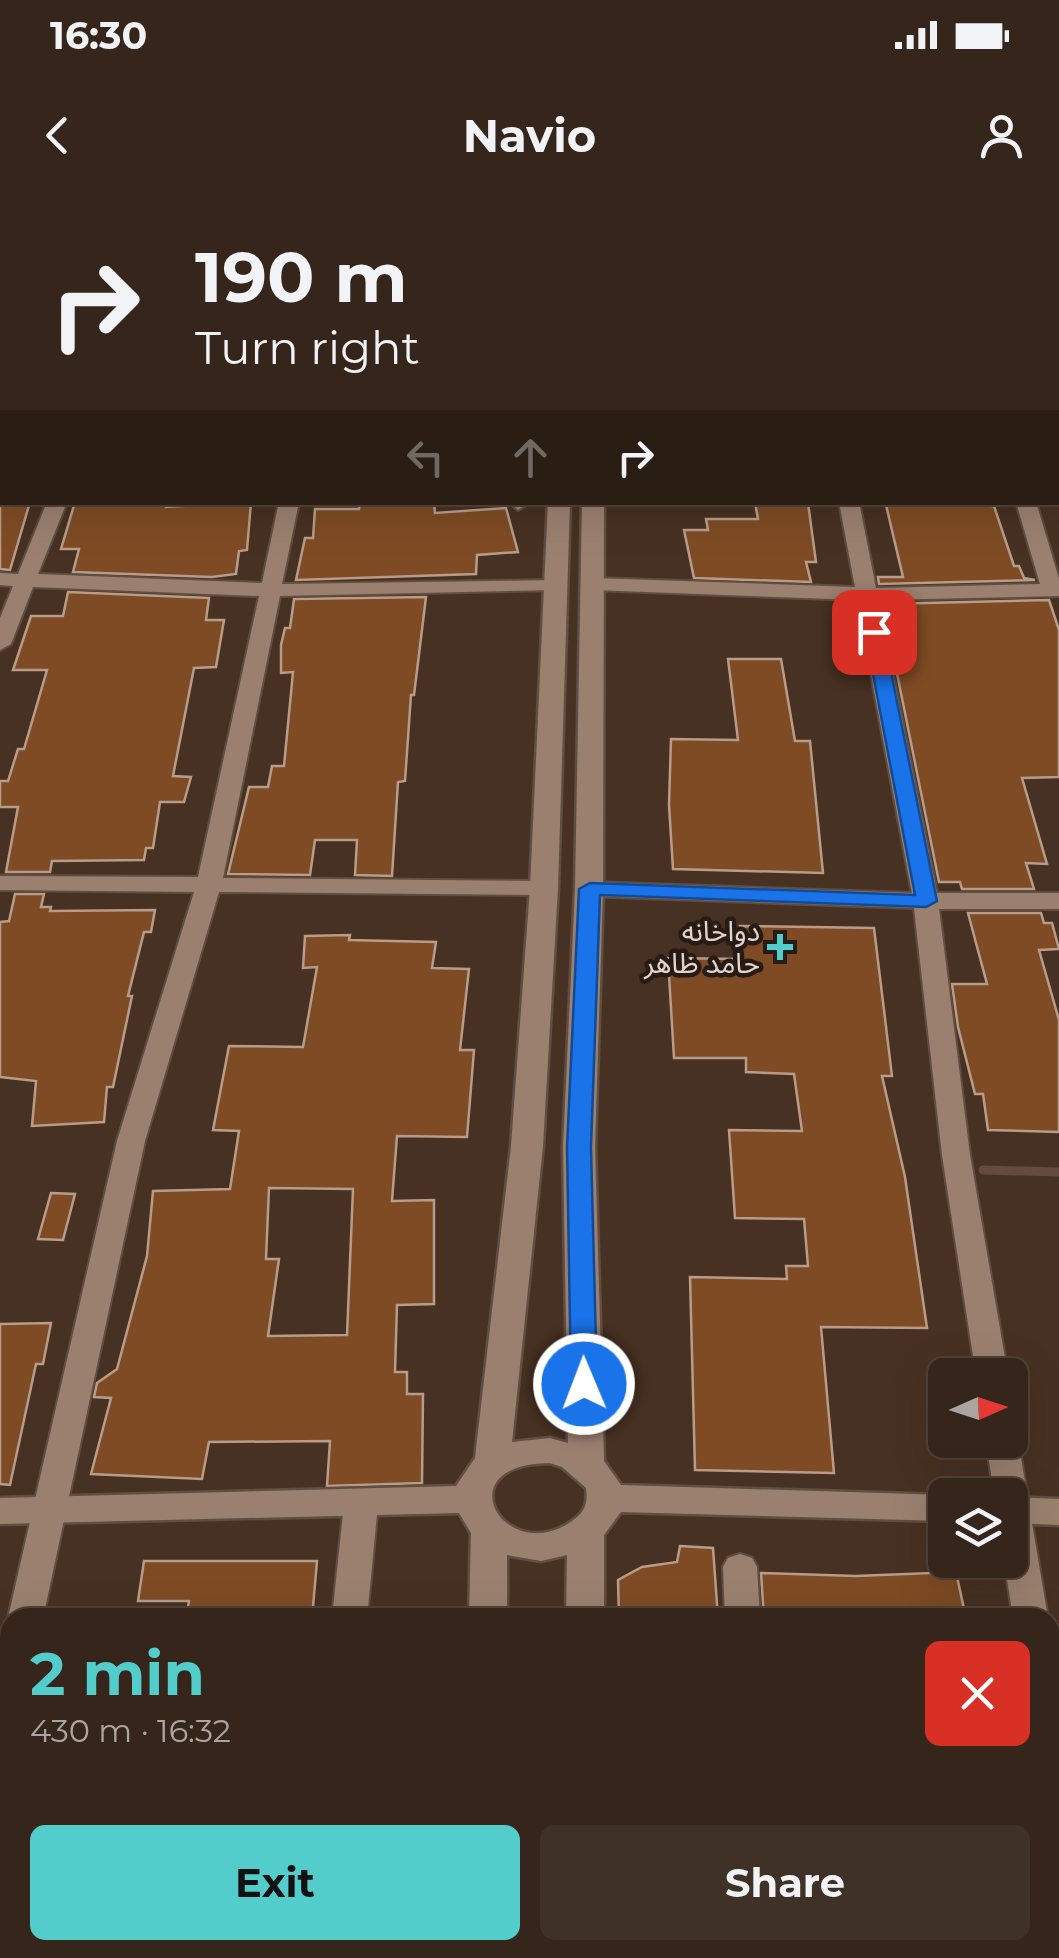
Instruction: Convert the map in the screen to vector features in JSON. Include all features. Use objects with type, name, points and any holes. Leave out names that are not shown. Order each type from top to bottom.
[{"type":"main road","points":[[492,1462],[526,1146],[544,888],[559,505]]},
{"type":"main road","points":[[586,1463],[579,1147],[590,889],[593,505]]},
{"type":"main road","points":[[0,1511],[361,1504],[480,1516],[511,1543],[537,1548],[564,1544],[586,1533],[601,1517],[606,1498],[600,1479],[586,1463],[565,1453],[540,1449],[514,1452],[492,1462],[476,1479],[480,1516],[487,1608]]},
{"type":"main road","points":[[606,1498],[928,1507]]},
{"type":"main road","points":[[1028,1511],[1059,1512]]},
{"type":"main road","points":[[585,1608],[586,1533]]},
{"type":"street","points":[[0,644],[56,505]]},
{"type":"street","points":[[27,1608],[132,1141],[209,886],[288,505]]},
{"type":"street","points":[[849,505],[926,901],[956,1155],[989,1358]]},
{"type":"street","points":[[593,584],[866,594],[1056,590],[1027,505]]},
{"type":"street","points":[[0,579],[269,590],[556,584]]},
{"type":"street","points":[[0,883],[544,888]]},
{"type":"street","points":[[590,889],[926,901],[1059,900]]},
{"type":"street","points":[[350,1608],[361,1504]]},
{"type":"street","points":[[740,1567],[742,1608]]},
{"type":"street","points":[[1025,1578],[1030,1608]]},
{"type":"building","points":[[0,505],[29,505],[10,570],[0,569]]},
{"type":"building","points":[[74,505],[251,505],[247,550],[239,551],[236,574],[212,577],[73,572],[79,549],[61,549]]},
{"type":"building","points":[[360,505],[434,505],[435,513],[506,508],[518,552],[477,555],[476,574],[296,580],[305,538],[313,538],[315,509],[359,509]]},
{"type":"building","points":[[755,505],[808,505],[816,562],[806,562],[811,582],[694,578],[684,530],[708,530],[706,519],[758,519]]},
{"type":"building","points":[[886,505],[994,506],[1014,566],[1019,566],[1024,578],[1035,580],[879,584],[878,577],[903,577]]},
{"type":"building","points":[[68,592],[209,598],[206,620],[224,620],[216,667],[194,668],[173,776],[191,777],[184,802],[160,802],[153,848],[146,848],[144,860],[52,861],[50,872],[6,872],[18,807],[0,807],[0,781],[8,781],[18,749],[24,749],[47,670],[13,670],[31,616],[63,616]]},
{"type":"building","points":[[426,597],[411,695],[405,781],[398,782],[392,876],[355,875],[357,840],[315,840],[310,875],[228,874],[249,787],[268,787],[272,766],[284,766],[293,672],[281,673],[281,645],[285,628],[290,628],[294,599]]},
{"type":"building","points":[[1049,600],[1059,630],[1059,777],[1022,778],[1047,864],[1026,863],[1034,889],[962,889],[960,882],[939,882],[883,604]]},
{"type":"building","points":[[728,659],[781,659],[795,741],[810,741],[823,873],[673,869],[669,805],[671,739],[738,740]]},
{"type":"building","points":[[15,894],[44,894],[41,907],[51,907],[50,911],[155,910],[151,932],[144,932],[128,996],[132,996],[113,1087],[107,1087],[104,1122],[32,1126],[36,1081],[0,1077],[0,922],[9,921]]},
{"type":"building","points":[[968,913],[1041,913],[1044,923],[1052,923],[1059,949],[1039,950],[1059,1020],[1059,1132],[988,1130],[983,1094],[975,1094],[958,1027],[952,984],[987,984]]},
{"type":"building","points":[[740,926],[874,928],[892,1076],[882,1076],[905,1177],[927,1328],[821,1327],[834,1473],[695,1470],[690,1277],[787,1279],[786,1266],[808,1266],[804,1219],[735,1218],[729,1130],[802,1131],[794,1074],[746,1072],[746,1058],[674,1058],[668,958],[741,959]]},
{"type":"building","points":[[350,935],[349,940],[436,942],[432,968],[469,969],[460,1050],[474,1050],[467,1137],[397,1136],[392,1201],[434,1200],[434,1304],[397,1305],[395,1372],[407,1372],[407,1394],[423,1394],[422,1483],[327,1486],[330,1441],[209,1442],[202,1479],[91,1474],[111,1398],[94,1397],[97,1383],[117,1369],[147,1256],[153,1191],[230,1189],[239,1131],[213,1130],[229,1046],[303,1047],[317,967],[303,968],[305,936]],"holes":[[[269,1188],[353,1189],[347,1335],[268,1336],[279,1259],[266,1259]]]},
{"type":"building","points":[[51,1193],[75,1194],[63,1240],[38,1239]]},
{"type":"building","points":[[51,1323],[43,1364],[36,1364],[10,1485],[0,1484],[0,1324]]},
{"type":"building","points":[[680,1546],[713,1548],[717,1608],[619,1608],[618,1580],[642,1567],[677,1562]]},
{"type":"building","points":[[144,1561],[317,1561],[313,1608],[188,1608],[189,1601],[138,1601]]},
{"type":"building","points":[[761,1573],[928,1573],[928,1578],[957,1578],[964,1608],[763,1608]]},
{"type":"waterway","points":[[983,1170],[1059,1172]]},
{"type":"place","name":"دواخانه حامد ظاهر","points":[[780,947]]},
{"type":"route","points":[[584,1384],[579,1147],[590,889],[926,901],[874,632]]}]
